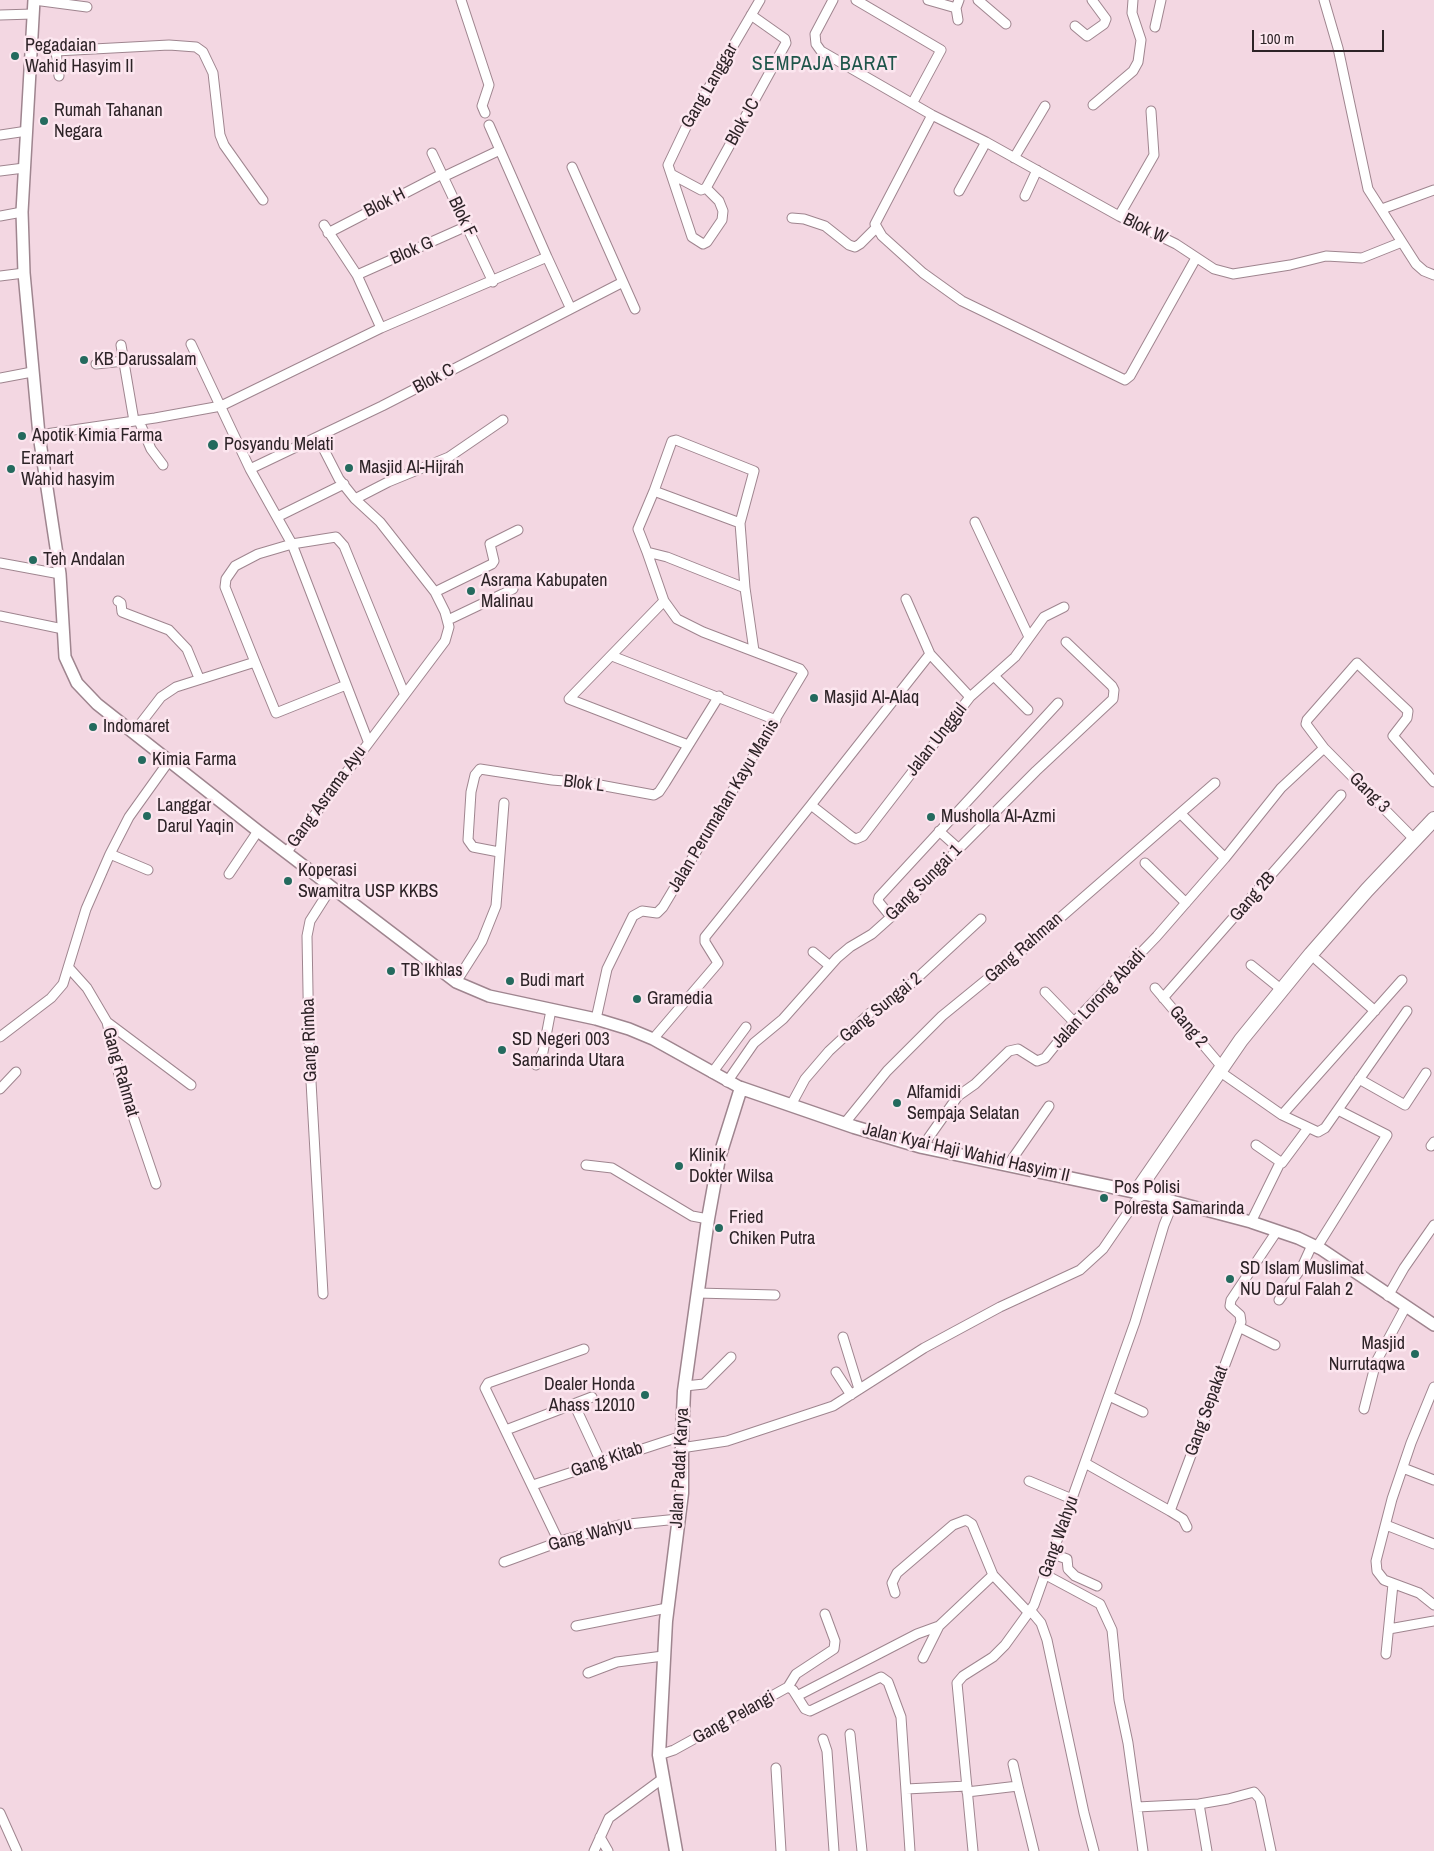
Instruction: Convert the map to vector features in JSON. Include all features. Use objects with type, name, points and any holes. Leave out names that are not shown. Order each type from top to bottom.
[{"type":"main road","points":[[1140,1195],[1222,1071],[1282,990],[1361,897],[1434,819]]},
{"type":"main road","points":[[1222,1071],[1373,894],[1434,832]]},
{"type":"main road","name":"Jalan Kyai Haji Wahid Hasyim II","points":[[741,1088],[844,1124],[922,1147],[1140,1195]]},
{"type":"main road","name":"Jalan Padat Karya","points":[[676,1851],[662,1780],[659,1754],[663,1656],[683,1476],[682,1442],[685,1386],[708,1219],[724,1140],[741,1088]]},
{"type":"street","points":[[34,0],[87,7]]},
{"type":"street","name":"Jalan Kyai Haji Wahid Hasyim II","points":[[34,0],[22,212],[24,273],[39,435],[60,574],[65,657],[77,683],[97,704],[169,761],[331,888],[456,982],[489,996],[596,1019],[653,1039],[712,1074],[741,1088]]},
{"type":"street","points":[[461,0],[489,85],[482,106],[485,113]]},
{"type":"street","name":"Gang Langgar","points":[[671,174],[668,165],[688,122],[760,0]]},
{"type":"street","name":"Blok W","points":[[833,0],[815,34],[818,48],[932,115],[986,142],[1119,216],[1158,234],[1214,269],[1233,274],[1290,265],[1326,256],[1367,258],[1402,242]]},
{"type":"street","points":[[856,0],[941,50],[908,101]]},
{"type":"street","points":[[928,0],[958,4],[958,20]]},
{"type":"street","points":[[978,0],[1006,24]]},
{"type":"street","points":[[1075,26],[1087,36],[1104,24],[1106,19],[1092,0]]},
{"type":"street","points":[[1093,105],[1133,71],[1138,62],[1141,40],[1132,13],[1133,0]]},
{"type":"street","points":[[1155,28],[1161,0]]},
{"type":"street","points":[[1324,0],[1338,48],[1368,189],[1416,264],[1424,271],[1434,275]]},
{"type":"street","points":[[0,14],[33,14]]},
{"type":"street","name":"Blok JC","points":[[706,188],[786,43],[785,39],[751,14]]},
{"type":"street","points":[[59,76],[56,51],[169,45],[196,47],[204,52],[213,73],[220,135],[224,145],[263,200]]},
{"type":"street","points":[[1014,158],[1045,106]]},
{"type":"street","points":[[1119,216],[1154,155],[1151,112]]},
{"type":"street","points":[[932,115],[875,224],[876,228],[923,272],[962,301],[1122,380],[1130,376],[1196,258]]},
{"type":"street","points":[[489,125],[570,308]]},
{"type":"street","points":[[0,135],[27,131]]},
{"type":"street","points":[[959,191],[986,142]]},
{"type":"street","name":"Blok H","points":[[357,276],[326,229],[500,150]]},
{"type":"street","name":"Blok F","points":[[432,153],[492,282]]},
{"type":"street","points":[[572,167],[620,284],[636,309]]},
{"type":"street","points":[[0,171],[24,168]]},
{"type":"street","points":[[1025,196],[1037,170]]},
{"type":"street","points":[[671,174],[701,190],[706,188],[719,200],[723,211],[722,220],[710,240],[704,244],[692,237],[671,174]]},
{"type":"street","points":[[1382,210],[1434,190]]},
{"type":"street","points":[[0,216],[22,212]]},
{"type":"street","points":[[792,218],[804,219],[825,226],[849,245],[855,246],[860,244],[876,228]]},
{"type":"street","name":"Blok G","points":[[357,276],[467,226]]},
{"type":"street","points":[[39,435],[221,406],[381,328],[547,257]]},
{"type":"street","points":[[1424,271],[1434,266]]},
{"type":"street","points":[[0,276],[24,273]]},
{"type":"street","points":[[357,276],[381,328]]},
{"type":"street","name":"Blok C","points":[[250,468],[318,438],[620,284]]},
{"type":"street","points":[[191,344],[250,468],[292,544],[368,740]]},
{"type":"street","points":[[121,345],[136,421],[163,465]]},
{"type":"street","points":[[96,364],[124,360]]},
{"type":"street","points":[[0,378],[32,372]]},
{"type":"street","points":[[355,499],[388,482],[449,457],[503,420]]},
{"type":"street","points":[[318,438],[344,484],[355,499],[380,522],[435,592],[448,620],[513,589]]},
{"type":"street","name":"Jalan Perumahan Kayu Manis","points":[[596,1019],[607,968],[633,916],[639,912],[654,914],[661,911],[803,673],[800,669],[703,632],[677,619],[664,601],[638,529],[654,491],[670,443],[676,440],[754,471],[740,523]]},
{"type":"street","points":[[277,517],[344,484]]},
{"type":"street","points":[[654,491],[740,523],[745,588],[754,651]]},
{"type":"street","points":[[975,522],[1029,637]]},
{"type":"street","points":[[435,592],[492,564],[494,561],[490,544],[518,530]]},
{"type":"street","points":[[346,685],[276,713],[228,595],[226,579],[229,572],[244,560],[292,544],[336,537],[342,542],[404,693]]},
{"type":"street","points":[[647,552],[667,557],[745,588]]},
{"type":"street","points":[[0,563],[60,574]]},
{"type":"street","name":"Jalan Unggul","points":[[811,805],[852,837],[856,839],[863,836],[970,697],[930,654],[906,599]]},
{"type":"street","points":[[118,601],[121,603],[122,612],[169,630],[187,649],[199,678]]},
{"type":"street","points":[[664,601],[569,699],[688,745],[718,696]]},
{"type":"street","points":[[970,697],[1015,656],[1044,617],[1064,607]]},
{"type":"street","points":[[0,616],[63,629]]},
{"type":"street","name":"Gang Asrama Ayu","points":[[286,853],[368,740],[444,641],[448,620]]},
{"type":"street","name":"Gang Sungai 1","points":[[727,1082],[754,1043],[783,1019],[830,966],[850,947],[872,934],[891,917],[958,848],[1113,699],[1114,690],[1112,686],[1066,642]]},
{"type":"street","points":[[653,1039],[718,963],[705,942],[705,937],[930,654]]},
{"type":"street","points":[[612,656],[776,720]]},
{"type":"street","points":[[134,732],[161,697],[176,687],[199,678],[255,662]]},
{"type":"street","name":"Gang 3","points":[[1414,839],[1307,729],[1307,720],[1357,663],[1408,712],[1407,718],[1392,736],[1434,782]]},
{"type":"street","points":[[994,676],[1028,710]]},
{"type":"street","points":[[891,917],[878,901],[879,897],[1058,703]]},
{"type":"street","name":"Blok L","points":[[499,852],[473,847],[469,843],[471,792],[475,775],[480,769],[552,780],[589,783],[648,794],[659,792],[688,745]]},
{"type":"street","name":"Jalan Lorong Abadi","points":[[922,1147],[958,1096],[975,1084],[1009,1051],[1018,1049],[1037,1061],[1042,1060],[1074,1022],[1186,903],[1281,788],[1324,748]]},
{"type":"street","points":[[0,1037],[51,998],[63,984],[86,909],[110,854],[129,817],[169,761]]},
{"type":"street","name":"Gang Rahman","points":[[844,1124],[887,1071],[942,1016],[1030,945],[1181,814],[1215,782]]},
{"type":"street","name":"Gang 2B","points":[[1163,998],[1341,796]]},
{"type":"street","points":[[456,982],[482,941],[496,906],[504,803]]},
{"type":"street","points":[[1181,814],[1225,858]]},
{"type":"street","points":[[228,874],[258,831]]},
{"type":"street","points":[[939,831],[958,848]]},
{"type":"street","points":[[110,854],[148,870]]},
{"type":"street","points":[[1145,863],[1186,903]]},
{"type":"street","name":"Gang Rimba","points":[[324,1294],[309,1046],[307,936],[310,921],[331,888]]},
{"type":"street","name":"Gang Sungai 2","points":[[791,1105],[805,1078],[828,1051],[870,1013],[901,993],[981,919]]},
{"type":"street","points":[[813,952],[830,966]]},
{"type":"street","points":[[1317,960],[1374,1011]]},
{"type":"street","points":[[1251,965],[1282,990]]},
{"type":"street","name":"Gang Rahmat","points":[[69,968],[87,988],[107,1022],[119,1075],[156,1184]]},
{"type":"street","points":[[1282,1115],[1402,980]]},
{"type":"street","name":"Gang 2","points":[[1155,988],[1222,1071],[1282,1115],[1311,1130]]},
{"type":"street","points":[[1045,992],[1074,1022]]},
{"type":"street","points":[[536,1065],[543,1052],[551,1010]]},
{"type":"street","points":[[1251,1222],[1280,1163],[1284,1162],[1311,1130],[1322,1131],[1407,1011]]},
{"type":"street","points":[[107,1022],[191,1085]]},
{"type":"street","points":[[712,1074],[746,1027]]},
{"type":"street","points":[[0,1089],[16,1072]]},
{"type":"street","points":[[1359,1079],[1403,1105],[1408,1102],[1426,1073]]},
{"type":"street","points":[[1008,1165],[1049,1106]]},
{"type":"street","points":[[1279,1300],[1387,1135],[1338,1110]]},
{"type":"street","points":[[1256,1145],[1280,1163]]},
{"type":"street","points":[[586,1165],[612,1168],[692,1216],[708,1219]]},
{"type":"street","points":[[1140,1195],[1251,1222],[1314,1246],[1405,1308],[1434,1325]]},
{"type":"street","name":"Gang Kitab","points":[[533,1485],[601,1462],[682,1442],[742,1436],[825,1410],[924,1348],[1000,1308],[1080,1270],[1103,1249],[1140,1195]]},
{"type":"street","name":"Gang Wahyu","points":[[973,1851],[957,1683],[963,1676],[993,1657],[1030,1612],[1046,1575],[1109,1396],[1173,1203]]},
{"type":"street","points":[[1388,1296],[1404,1268],[1434,1224]]},
{"type":"street","points":[[1274,1345],[1239,1327],[1241,1317],[1231,1308],[1232,1300],[1277,1231]]},
{"type":"street","points":[[697,1293],[775,1295]]},
{"type":"street","points":[[1364,1409],[1376,1362],[1405,1308]]},
{"type":"street","name":"Gang Sepakat","points":[[1170,1511],[1239,1327]]},
{"type":"street","points":[[843,1337],[859,1389]]},
{"type":"street","points":[[559,1542],[533,1485],[488,1396],[486,1385],[584,1349]]},
{"type":"street","points":[[685,1386],[704,1384],[731,1357]]},
{"type":"street","points":[[836,1372],[850,1395]]},
{"type":"street","points":[[1434,1387],[1403,1468],[1386,1524],[1376,1566],[1384,1580],[1419,1593],[1434,1605]]},
{"type":"street","points":[[1109,1396],[1143,1412]]},
{"type":"street","points":[[506,1430],[592,1397]]},
{"type":"street","points":[[574,1404],[601,1462]]},
{"type":"street","points":[[1085,1463],[1183,1519],[1187,1526]]},
{"type":"street","points":[[1403,1468],[1434,1480]]},
{"type":"street","points":[[1029,1481],[1072,1499]]},
{"type":"street","name":"Gang Wahyu","points":[[504,1562],[559,1542],[628,1523],[678,1520]]},
{"type":"street","points":[[895,1594],[892,1583],[897,1573],[953,1525],[966,1520],[972,1524],[993,1575],[1041,1623],[1047,1640],[1084,1814],[1094,1851]]},
{"type":"street","points":[[1386,1524],[1434,1544]]},
{"type":"street","points":[[1052,1554],[1067,1559],[1068,1569],[1075,1576],[1097,1586]]},
{"type":"street","points":[[923,1658],[939,1626],[993,1575]]},
{"type":"street","points":[[1046,1575],[1100,1604],[1109,1620],[1112,1630],[1119,1700],[1128,1743],[1143,1851]]},
{"type":"street","points":[[1386,1654],[1393,1584]]},
{"type":"street","points":[[576,1626],[668,1608]]},
{"type":"street","points":[[788,1687],[796,1674],[834,1649],[835,1641],[824,1614]]},
{"type":"street","points":[[1389,1629],[1434,1621]]},
{"type":"street","points":[[797,1696],[918,1634],[939,1626]]},
{"type":"street","points":[[588,1673],[617,1662],[663,1656]]},
{"type":"street","name":"Gang Pelangi","points":[[659,1754],[674,1750],[788,1687],[797,1696],[804,1709],[810,1711],[877,1678],[885,1678],[895,1697],[901,1717],[906,1789]]},
{"type":"street","points":[[850,1734],[862,1851]]},
{"type":"street","points":[[823,1739],[827,1751],[834,1851]]},
{"type":"street","points":[[1013,1764],[1034,1851]]},
{"type":"street","points":[[776,1768],[781,1851]]},
{"type":"street","points":[[594,1851],[609,1818],[662,1780]]},
{"type":"street","points":[[910,1851],[906,1789],[967,1789],[1018,1786]]},
{"type":"street","points":[[1137,1807],[1199,1804],[1254,1792],[1260,1799],[1271,1851]]},
{"type":"street","points":[[1199,1804],[1207,1851]]},
{"type":"street","points":[[0,1813],[17,1851]]},
{"type":"street","points":[[600,1837],[608,1851]]},
{"type":"place","name":"Pegadaian Wahid Hasyim II","points":[[15,56]]},
{"type":"place","name":"Rumah Tahanan Negara","points":[[44,121]]},
{"type":"place","name":"KB Darussalam","points":[[84,360]]},
{"type":"place","name":"Apotik Kimia Farma","points":[[22,436]]},
{"type":"place","name":"Posyandu Melati","points":[[213,445]]},
{"type":"place","name":"Masjid Al-Hijrah","points":[[349,468]]},
{"type":"place","name":"Eramart Wahid hasyim","points":[[11,469]]},
{"type":"place","name":"Teh Andalan","points":[[33,560]]},
{"type":"place","name":"Asrama Kabupaten Malinau","points":[[471,591]]},
{"type":"place","name":"Masjid Al-Alaq","points":[[814,698]]},
{"type":"place","name":"Indomaret","points":[[93,727]]},
{"type":"place","name":"Kimia Farma","points":[[142,760]]},
{"type":"place","name":"Langgar Darul Yaqin","points":[[147,816]]},
{"type":"place","name":"Musholla Al-Azmi","points":[[931,817]]},
{"type":"place","name":"Koperasi Swamitra USP KKBS","points":[[288,881]]},
{"type":"place","name":"TB Ikhlas","points":[[391,971]]},
{"type":"place","name":"Budi mart","points":[[510,981]]},
{"type":"place","name":"Gramedia","points":[[637,999]]},
{"type":"place","name":"SD Negeri 003 Samarinda Utara","points":[[502,1050]]},
{"type":"place","name":"Alfamidi Sempaja Selatan","points":[[897,1103]]},
{"type":"place","name":"Klinik Dokter Wilsa","points":[[679,1166]]},
{"type":"place","name":"Pos Polisi Polresta Samarinda","points":[[1104,1198]]},
{"type":"place","name":"Fried Chiken Putra","points":[[719,1228]]},
{"type":"place","name":"SD Islam Muslimat NU Darul Falah 2","points":[[1230,1279]]},
{"type":"place","name":"Masjid Nurrutaqwa","points":[[1415,1354]]},
{"type":"place","name":"Dealer Honda Ahass 12010","points":[[645,1395]]},
{"type":"district","name":"SEMPAJA BARAT","points":[[825,65]]}]
